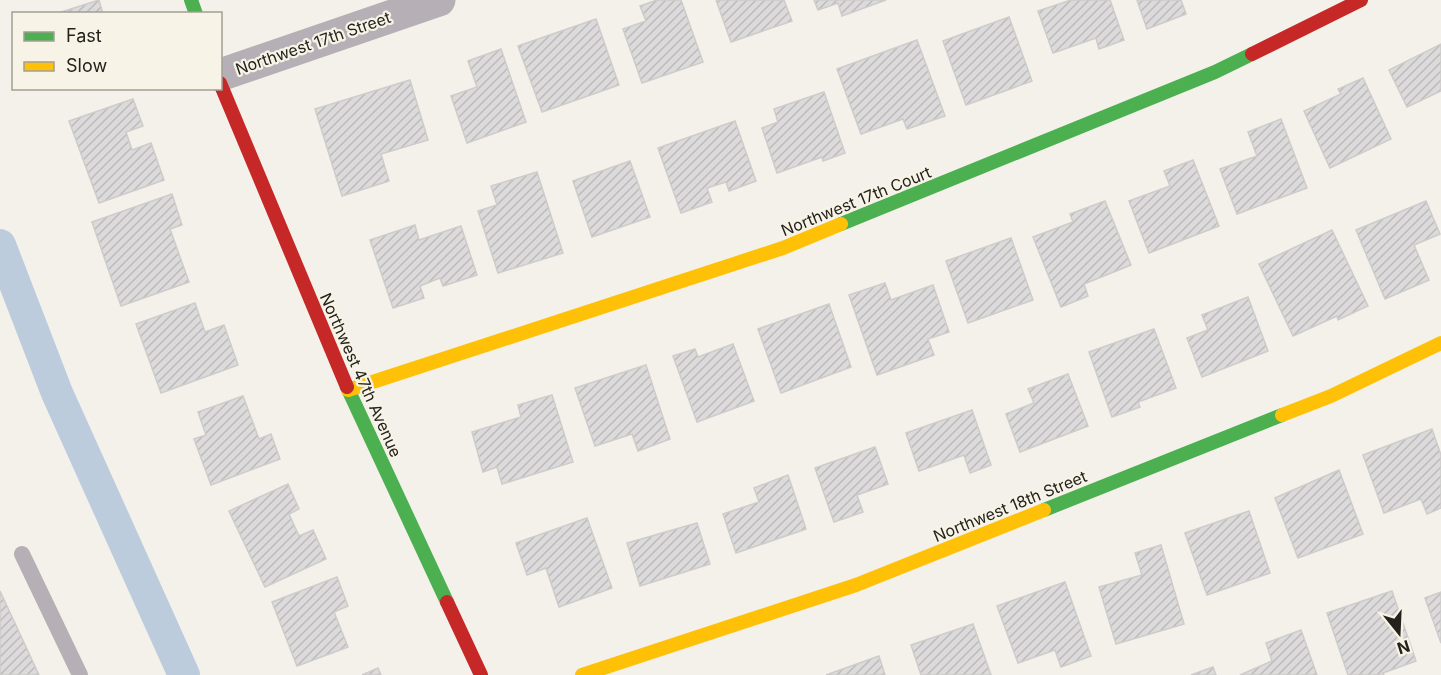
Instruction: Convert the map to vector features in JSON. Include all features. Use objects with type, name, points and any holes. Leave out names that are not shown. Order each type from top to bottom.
[{"type":"street","name":"Northwest 17th Street","points":[[222,74],[439,0]]},
{"type":"street","name":"Northwest 17th Court","points":[[348,390],[783,248],[1215,72],[1361,0]]},
{"type":"street","name":"Northwest 47th Avenue","points":[[222,88],[348,390],[481,675]]},
{"type":"street","name":"Northwest 18th Street","points":[[582,675],[856,585],[1331,396],[1441,343]]},
{"type":"lane","points":[[22,554],[80,675]]},
{"type":"building","points":[[99,0],[102,12],[61,12]]},
{"type":"building","points":[[657,0],[681,0],[703,62],[642,83],[623,29],[646,21],[640,6]]},
{"type":"building","points":[[716,0],[784,0],[792,21],[731,42]]},
{"type":"building","points":[[814,0],[886,0],[842,16],[838,3],[818,10]]},
{"type":"building","points":[[1071,0],[1110,0],[1124,40],[1099,49],[1096,38],[1053,53],[1038,11]]},
{"type":"building","points":[[1137,0],[1181,0],[1186,14],[1147,29]]},
{"type":"building","points":[[1009,17],[1032,81],[966,105],[943,41]]},
{"type":"building","points":[[596,19],[619,85],[542,112],[518,46]]},
{"type":"building","points":[[917,40],[945,116],[907,129],[903,119],[861,134],[837,69]]},
{"type":"building","points":[[1441,44],[1441,91],[1407,107],[1389,70]]},
{"type":"building","points":[[501,49],[526,122],[467,143],[451,96],[477,87],[468,61]]},
{"type":"building","points":[[1363,78],[1391,139],[1330,168],[1304,111],[1341,94],[1338,89]]},
{"type":"building","points":[[410,80],[428,140],[381,154],[389,181],[342,196],[315,109]]},
{"type":"building","points":[[824,92],[845,153],[823,161],[822,157],[777,173],[762,128],[778,122],[774,109]]},
{"type":"building","points":[[133,99],[143,126],[126,132],[132,150],[151,143],[164,180],[99,203],[69,121]]},
{"type":"building","points":[[1281,119],[1307,188],[1237,214],[1220,169],[1257,156],[1248,132]]},
{"type":"building","points":[[735,121],[756,181],[729,191],[726,182],[707,188],[712,202],[681,213],[658,148]]},
{"type":"building","points":[[1193,160],[1219,226],[1149,253],[1129,201],[1170,186],[1164,171]]},
{"type":"building","points":[[630,161],[650,217],[592,237],[573,181]]},
{"type":"building","points":[[537,172],[563,253],[498,273],[478,211],[497,205],[491,186]]},
{"type":"building","points":[[172,194],[182,225],[170,229],[189,282],[121,306],[92,222]]},
{"type":"building","points":[[1105,201],[1131,265],[1084,284],[1088,296],[1061,307],[1033,237],[1073,222],[1070,214]]},
{"type":"building","points":[[1426,201],[1440,234],[1414,245],[1429,280],[1385,299],[1356,230]]},
{"type":"building","points":[[415,225],[419,240],[461,226],[477,275],[443,286],[440,278],[420,286],[424,298],[393,308],[370,240]]},
{"type":"building","points":[[1332,230],[1368,306],[1338,320],[1337,316],[1293,336],[1259,264]]},
{"type":"building","points":[[1011,238],[1033,300],[968,323],[946,261]]},
{"type":"building","points":[[885,283],[891,300],[933,285],[949,332],[928,339],[934,355],[877,375],[849,295]]},
{"type":"building","points":[[1248,297],[1268,351],[1202,377],[1187,338],[1208,330],[1202,315]]},
{"type":"building","points":[[195,303],[205,332],[224,325],[238,365],[161,393],[136,324]]},
{"type":"building","points":[[829,304],[851,367],[781,393],[758,329]]},
{"type":"building","points":[[1154,329],[1176,388],[1138,402],[1140,407],[1112,417],[1089,352]]},
{"type":"building","points":[[733,344],[754,401],[697,422],[673,356],[695,349],[698,357]]},
{"type":"building","points":[[646,365],[670,439],[638,451],[632,434],[595,446],[575,388]]},
{"type":"building","points":[[1068,374],[1088,426],[1020,452],[1006,414],[1034,403],[1028,389]]},
{"type":"building","points":[[552,395],[573,462],[502,484],[497,467],[483,472],[472,432],[521,417],[518,405]]},
{"type":"building","points":[[243,396],[259,439],[271,434],[280,459],[211,485],[194,439],[206,435],[198,412]]},
{"type":"building","points":[[972,410],[991,465],[970,473],[964,455],[919,471],[906,433]]},
{"type":"building","points":[[1432,429],[1441,455],[1441,508],[1427,514],[1421,499],[1384,513],[1363,455]]},
{"type":"building","points":[[875,447],[888,484],[857,495],[863,512],[834,522],[815,468]]},
{"type":"building","points":[[1339,470],[1363,534],[1298,558],[1275,498]]},
{"type":"building","points":[[788,475],[806,529],[736,553],[723,514],[759,502],[754,488]]},
{"type":"building","points":[[288,484],[299,509],[289,514],[299,536],[313,530],[326,559],[265,587],[229,511]]},
{"type":"building","points":[[1249,511],[1270,573],[1207,595],[1185,533]]},
{"type":"building","points":[[587,518],[612,588],[559,607],[546,568],[527,575],[516,543]]},
{"type":"building","points":[[697,523],[710,564],[640,586],[627,543]]},
{"type":"building","points":[[1161,545],[1184,624],[1116,644],[1099,587],[1142,575],[1135,553]]},
{"type":"building","points":[[337,577],[348,606],[334,612],[348,647],[297,666],[272,602]]},
{"type":"building","points":[[1065,582],[1091,656],[1061,667],[1055,650],[1018,663],[997,606]]},
{"type":"building","points":[[0,591],[39,675],[0,675]]},
{"type":"building","points":[[1392,591],[1416,661],[1383,673],[1384,675],[1348,675],[1327,613]]},
{"type":"building","points":[[1441,592],[1441,643],[1425,598]]},
{"type":"building","points":[[973,624],[991,675],[921,675],[911,645]]},
{"type":"building","points":[[1301,630],[1317,675],[1240,675],[1272,661],[1266,643]]},
{"type":"building","points":[[879,656],[885,675],[826,675]]},
{"type":"building","points":[[1213,667],[1216,675],[1191,675]]},
{"type":"building","points":[[378,668],[381,675],[362,675]]},
{"type":"waterway","points":[[0,245],[57,393],[184,675]]},
{"type":"traffic: fast","points":[[191,0],[195,12]]},
{"type":"traffic: fast","points":[[841,224],[1215,72],[1252,54]]},
{"type":"traffic: fast","points":[[347,387],[447,602]]},
{"type":"traffic: fast","points":[[1044,510],[1282,415]]},
{"type":"traffic: slow","points":[[348,390],[783,248],[841,224]]},
{"type":"traffic: slow","points":[[1282,415],[1331,396],[1441,343]]},
{"type":"traffic: slow","points":[[582,675],[856,585],[1044,510]]},
{"type":"traffic: jam","points":[[1252,54],[1361,0]]},
{"type":"traffic: jam","points":[[222,88],[347,387]]},
{"type":"traffic: jam","points":[[447,602],[481,675]]}]
